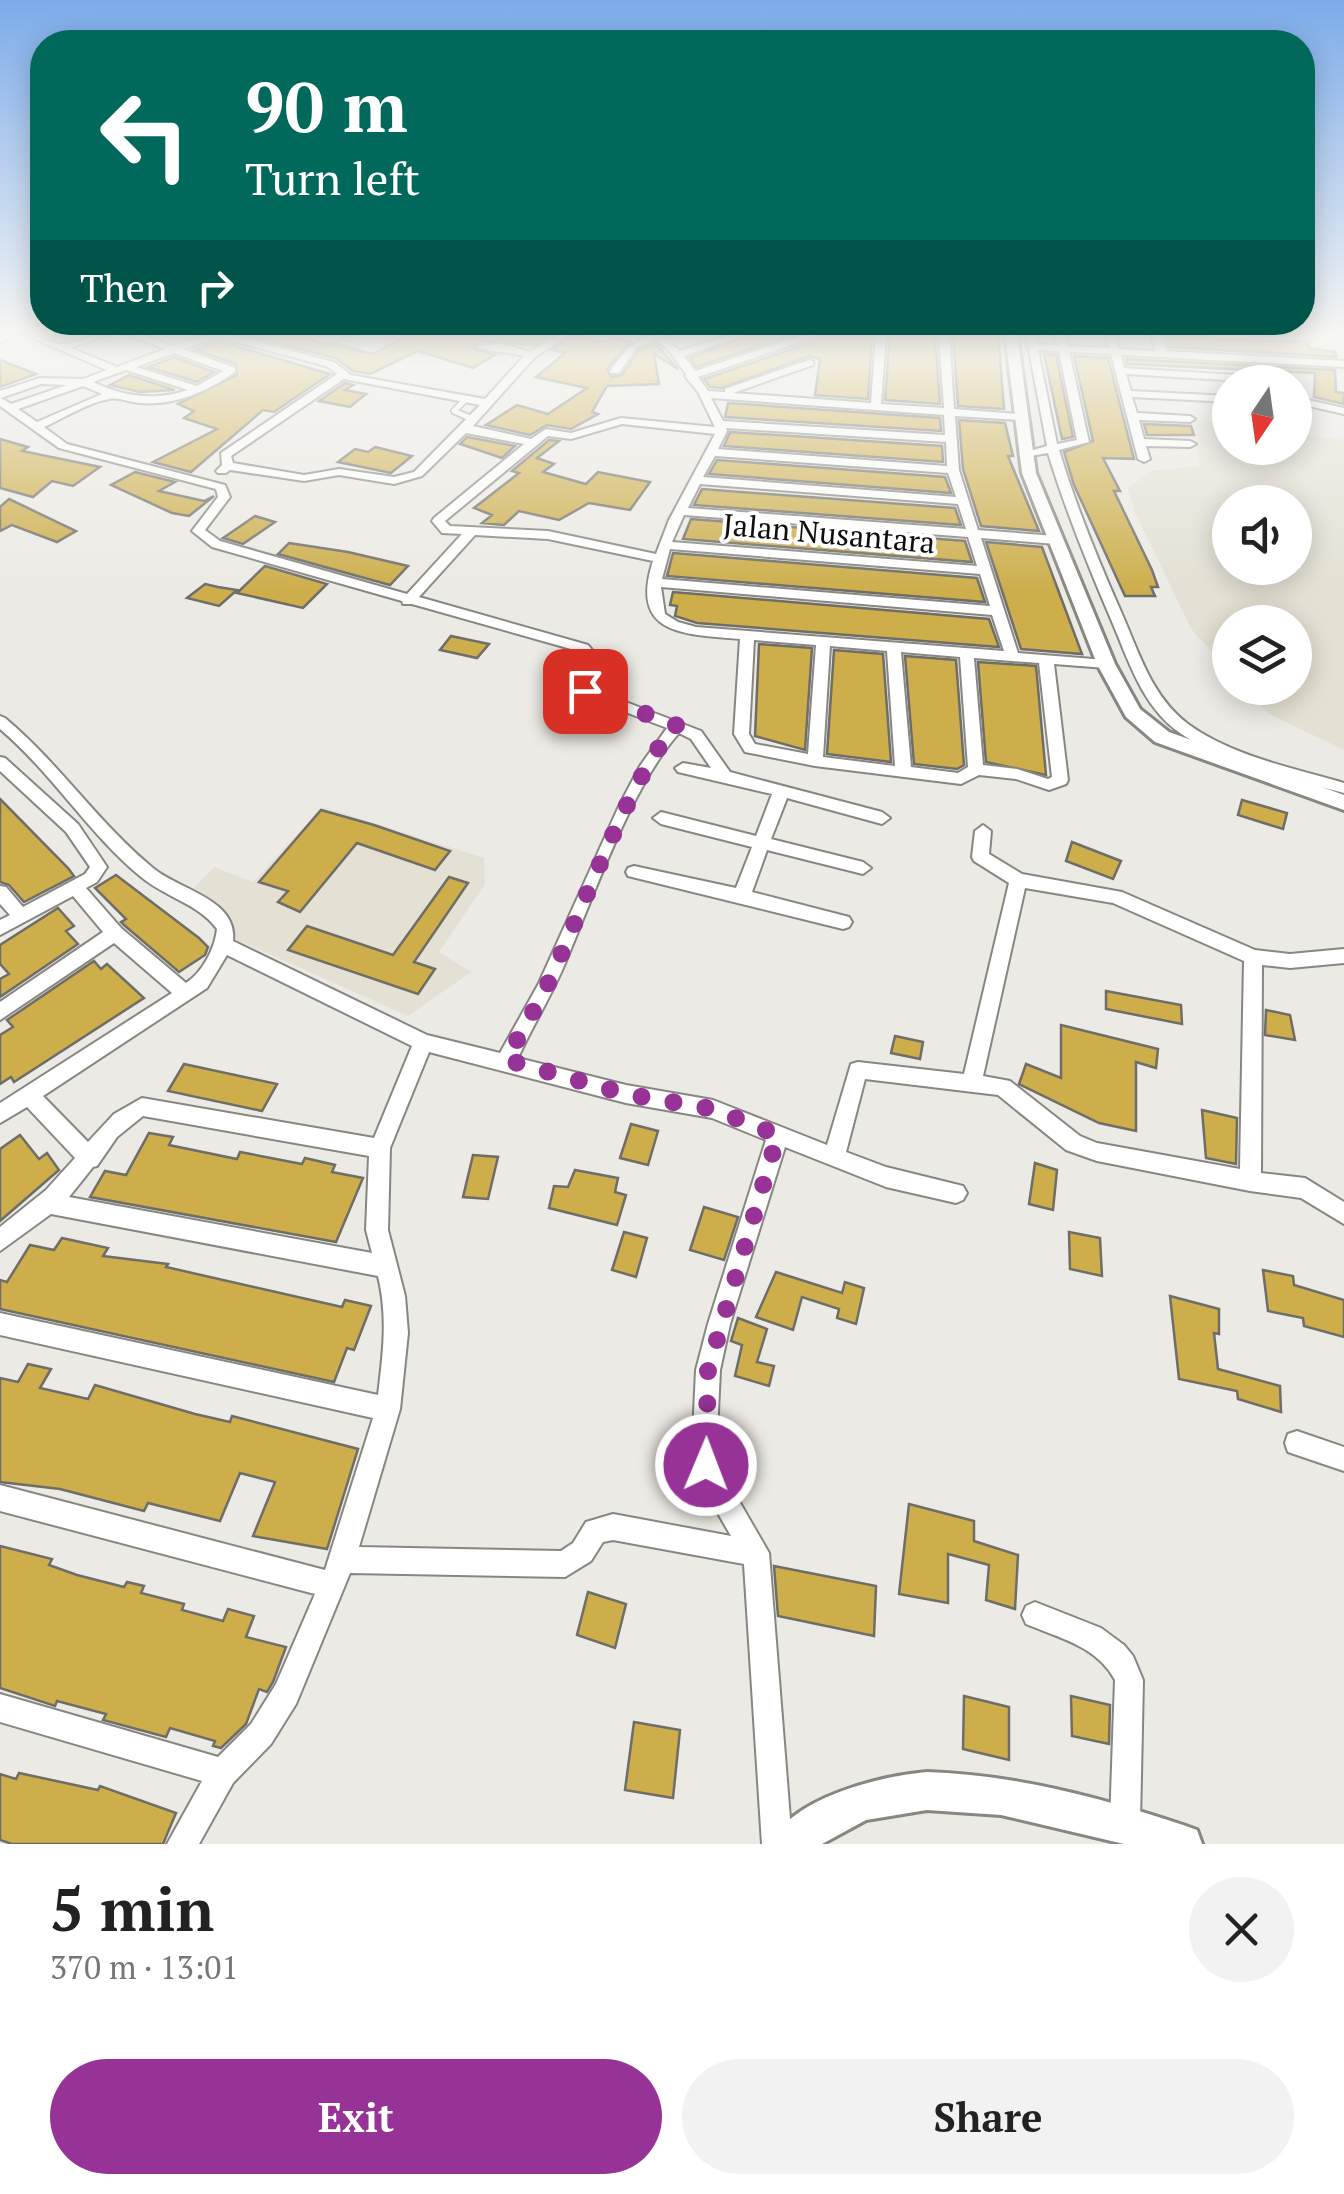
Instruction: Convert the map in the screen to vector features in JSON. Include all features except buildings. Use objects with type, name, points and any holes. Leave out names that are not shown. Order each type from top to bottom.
[{"type":"street","points":[[27,420],[70,448],[206,483],[224,494],[198,526],[202,537],[238,554],[588,650],[595,662],[583,686],[586,692],[696,736],[725,776]]},
{"type":"street","points":[[35,427],[51,420]]},
{"type":"street","points":[[228,466],[225,455],[276,420]]},
{"type":"street","points":[[717,420],[720,427],[711,452],[668,546],[658,558],[654,582],[656,610],[668,624],[696,631],[1046,659],[1104,659],[1132,652]]},
{"type":"street","points":[[949,420],[960,501],[987,572],[1012,656]]},
{"type":"street","points":[[1019,420],[1042,512],[1104,659],[1133,712],[1156,733],[1344,788]]},
{"type":"street","points":[[1045,420],[1049,448],[1070,511],[1132,652],[1168,716],[1228,756],[1344,803]]},
{"type":"street","points":[[1025,454],[1083,442],[1078,420]]},
{"type":"street","points":[[1135,420],[1144,459]]},
{"type":"street","points":[[658,558],[558,537],[470,533],[442,528],[438,521],[546,432],[571,436],[621,421],[950,439]]},
{"type":"street","points":[[206,483],[228,466],[304,478],[338,472],[394,481],[418,474],[469,422],[474,433],[534,443]]},
{"type":"street","points":[[1140,442],[1190,444]]},
{"type":"street","points":[[711,452],[954,470]]},
{"type":"street","points":[[830,491],[832,460]]},
{"type":"street","points":[[698,480],[960,501]]},
{"type":"street","points":[[682,511],[1056,540]]},
{"type":"street","points":[[558,537],[569,524]]},
{"type":"street","points":[[408,601],[470,533]]},
{"type":"street","name":"Jalan Nusantara","points":[[668,546],[987,572]]},
{"type":"street","points":[[654,582],[996,612]]},
{"type":"street","points":[[747,634],[743,740],[764,754],[961,778],[968,778],[976,769],[967,653]]},
{"type":"street","points":[[816,762],[823,641]]},
{"type":"street","points":[[894,645],[904,770]]},
{"type":"street","points":[[976,769],[1018,774],[1049,785],[1060,780],[1046,659]]},
{"type":"street","points":[[1117,686],[1148,683]]},
{"type":"street","points":[[0,721],[147,873],[218,915],[226,928],[224,945],[204,980],[0,1114]]},
{"type":"street","points":[[507,1060],[544,991],[632,798],[664,738],[678,726]]},
{"type":"street","points":[[0,762],[72,828],[98,864],[94,876],[0,928]]},
{"type":"street","points":[[683,768],[882,818]]},
{"type":"street","points":[[742,896],[781,792]]},
{"type":"street","points":[[661,818],[863,868]]},
{"type":"street","points":[[983,831],[980,857],[1018,880],[1116,897],[1253,957],[1290,961],[1344,956]]},
{"type":"street","points":[[634,872],[843,922]]},
{"type":"street","points":[[972,1080],[1018,880]]},
{"type":"street","points":[[74,886],[115,933],[186,994]]},
{"type":"street","points":[[0,892],[21,916]]},
{"type":"street","points":[[0,1012],[115,933]]},
{"type":"street","points":[[224,945],[423,1042],[507,1060],[626,1094],[713,1109],[886,1177],[956,1193]]},
{"type":"street","points":[[1250,1180],[1253,957]]},
{"type":"street","points":[[182,1844],[223,1773],[261,1734],[286,1694],[342,1560],[388,1409],[396,1332],[387,1267],[377,1230],[380,1148],[423,1042]]},
{"type":"street","points":[[834,1157],[858,1070],[972,1080],[1007,1089],[1074,1143],[1097,1152],[1306,1188],[1344,1214]]},
{"type":"street","points":[[29,1094],[90,1160]]},
{"type":"street","points":[[0,1240],[48,1203],[90,1160],[118,1122],[142,1107],[380,1148]]},
{"type":"street","points":[[777,1844],[756,1553],[706,1465],[707,1400],[719,1324],[778,1135]]},
{"type":"street","points":[[48,1203],[387,1267]]},
{"type":"street","points":[[0,1324],[388,1409]]},
{"type":"street","points":[[1296,1442],[1344,1459]]},
{"type":"street","points":[[0,1498],[331,1585]]},
{"type":"street","points":[[342,1560],[565,1564],[582,1552],[595,1530],[613,1526],[756,1553]]},
{"type":"street","points":[[1035,1616],[1109,1646],[1123,1660],[1129,1680],[1125,1823]]},
{"type":"street","points":[[0,1708],[223,1773]]},
{"type":"street","points":[[790,1844],[824,1817],[894,1794],[962,1793],[1125,1823],[1184,1844]]},
{"type":"shaded area","points":[[1195,420],[1212,422],[1212,465],[1312,465],[1312,435],[1344,440],[1344,750],[1269,714],[1261,705],[1312,705],[1312,605],[1212,605],[1212,652],[1191,629],[1135,512],[1128,488],[1151,471],[1199,466]]},
{"type":"shaded area","points":[[323,807],[484,858],[485,884],[439,952],[471,972],[408,1016],[237,940],[190,892],[214,867],[253,882]]},
{"type":"route","points":[[585,691],[678,726],[664,738],[632,798],[544,991],[507,1060],[626,1094],[713,1109],[778,1135],[708,1370],[706,1465]]}]
